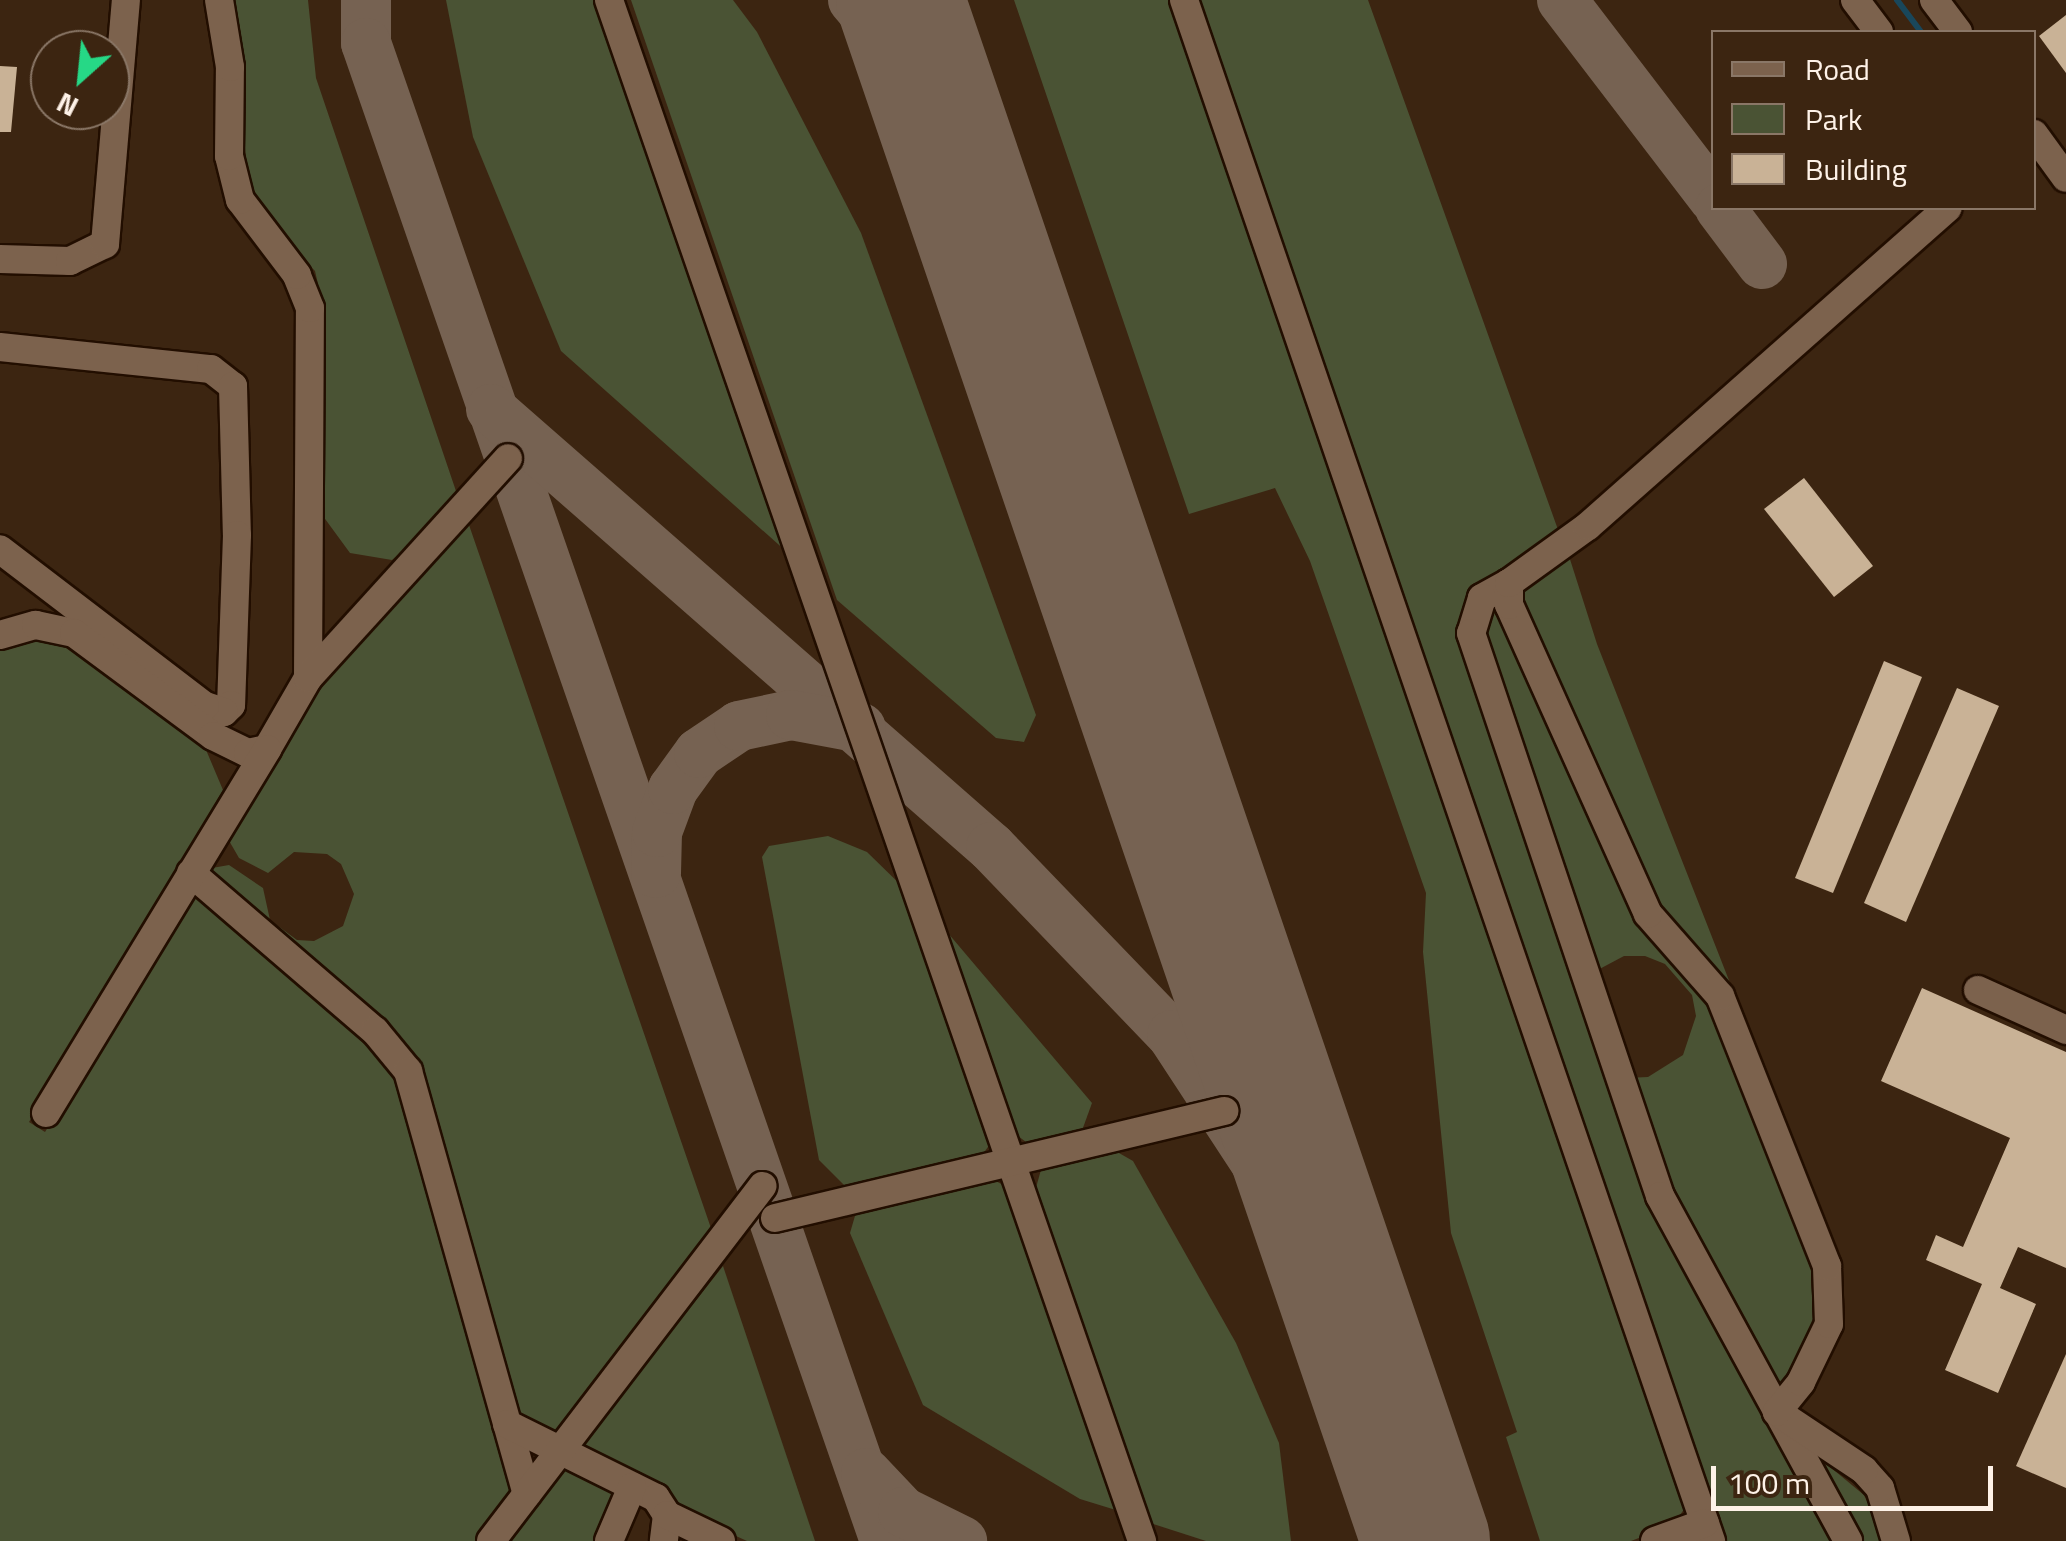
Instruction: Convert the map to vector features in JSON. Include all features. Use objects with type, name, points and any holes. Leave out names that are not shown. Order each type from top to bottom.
[{"type":"street","points":[[0,259],[70,260],[104,244],[126,0]]},
{"type":"street","points":[[219,0],[230,67],[230,156],[240,200],[297,275],[310,308],[308,678]]},
{"type":"street","points":[[610,0],[1142,1541]]},
{"type":"street","points":[[1184,0],[1708,1532],[1655,1541]]},
{"type":"street","points":[[1855,0],[1878,30]]},
{"type":"street","points":[[1934,0],[1956,30]]},
{"type":"street","points":[[2036,137],[2066,178]]},
{"type":"street","points":[[1848,1541],[1660,1196],[1471,634],[1482,598],[1588,526],[1946,210]]},
{"type":"street","points":[[0,347],[211,368],[234,386],[238,515],[231,705],[224,712],[205,706],[0,548]]},
{"type":"street","points":[[46,1114],[308,678],[508,458]]},
{"type":"street","points":[[1509,583],[1508,605],[1648,914],[1720,996],[1828,1266],[1828,1324],[1801,1382],[1777,1412]]},
{"type":"street","points":[[0,636],[54,624],[232,748],[266,749]]},
{"type":"street","points":[[191,874],[375,1031],[408,1071],[527,1494]]},
{"type":"street","points":[[1978,990],[2066,1030]]},
{"type":"street","points":[[776,1218],[1224,1111]]},
{"type":"street","points":[[491,1541],[762,1186]]},
{"type":"street","points":[[1777,1412],[1864,1470],[1880,1488],[1896,1541]]},
{"type":"street","points":[[507,1424],[656,1498],[666,1528],[721,1541]]},
{"type":"street","points":[[610,1541],[632,1486]]},
{"type":"green space","points":[[229,0],[308,0],[316,78],[457,494],[442,518],[392,560],[350,553],[320,512],[318,284],[315,271],[269,223],[249,185]]},
{"type":"green space","points":[[446,0],[597,0],[788,553],[561,351],[473,137]]},
{"type":"green space","points":[[631,0],[733,0],[757,32],[861,233],[1036,715],[1024,742],[996,738],[837,600]]},
{"type":"green space","points":[[1014,0],[1177,0],[1687,1505],[1673,1525],[1631,1541],[1540,1541],[1506,1437],[1517,1432],[1451,1233],[1423,952],[1426,893],[1310,561],[1275,488],[1189,514]]},
{"type":"green space","points":[[1193,0],[1368,0],[1561,538],[1468,604],[1655,1209],[1839,1541],[1721,1541]]},
{"type":"green space","points":[[468,522],[713,1234],[560,1440],[512,1417],[416,1070],[218,883],[212,868],[229,865],[263,888],[270,920],[297,940],[314,941],[343,926],[354,894],[341,864],[327,854],[294,852],[268,873],[239,858],[224,832],[313,697]]},
{"type":"green space","points":[[1568,553],[1597,644],[1732,988],[1670,933],[1517,599],[1518,591]]},
{"type":"green space","points":[[1497,597],[1641,919],[1705,984],[1815,1251],[1822,1313],[1784,1396],[1675,1214],[1626,1078],[1648,1077],[1683,1055],[1696,1016],[1692,995],[1665,964],[1645,956],[1624,956],[1592,973],[1485,658],[1482,610]]},
{"type":"green space","points":[[57,636],[201,738],[223,790],[29,1122],[45,1132],[194,892],[362,1034],[392,1066],[399,1083],[517,1495],[481,1541],[0,1541],[0,645]]},
{"type":"green space","points":[[828,836],[867,852],[909,893],[993,1140],[980,1158],[846,1187],[819,1160],[762,857],[769,846]]},
{"type":"green space","points":[[942,926],[1092,1103],[1080,1136],[1030,1145],[1010,1130]]},
{"type":"green space","points":[[1112,1149],[1133,1161],[1236,1343],[1279,1443],[1291,1541],[1206,1541],[1144,1521],[1034,1195],[1042,1166]]},
{"type":"green space","points":[[987,1176],[1012,1190],[1119,1511],[1080,1499],[923,1405],[850,1233],[857,1209]]},
{"type":"green space","points":[[723,1266],[815,1541],[747,1541],[674,1508],[578,1449]]},
{"type":"green space","points":[[1789,1433],[1864,1495],[1886,1541],[1848,1541]]},
{"type":"green space","points":[[559,1466],[617,1494],[598,1541],[504,1541]]},
{"type":"building","points":[[2066,15],[2066,73],[2039,36]]},
{"type":"building","points":[[0,66],[17,67],[11,132],[0,132]]},
{"type":"building","points":[[1804,478],[1873,566],[1834,597],[1764,509]]},
{"type":"building","points":[[1884,661],[1922,677],[1833,893],[1795,878]]},
{"type":"building","points":[[1957,688],[1999,706],[1906,922],[1864,903]]},
{"type":"building","points":[[1922,988],[2066,1052],[2066,1268],[2018,1247],[2000,1288],[2036,1304],[1998,1393],[1945,1370],[1982,1284],[1926,1260],[1936,1235],[1963,1247],[2010,1138],[1881,1081]]},
{"type":"building","points":[[2066,1354],[2066,1488],[2016,1466]]},
{"type":"waterway","points":[[1897,0],[1920,30]]},
{"type":"taxiway","points":[[366,0],[366,43],[885,1541]]},
{"type":"taxiway","points":[[853,0],[933,94]]},
{"type":"taxiway","points":[[1562,0],[1711,195]]},
{"type":"taxiway","points":[[1722,210],[1762,264]]},
{"type":"taxiway","points":[[491,409],[991,847],[1172,1035],[1263,1174],[1367,1366]]},
{"type":"taxiway","points":[[656,873],[657,832],[673,789],[699,753],[739,726],[791,715],[861,728]]},
{"type":"taxiway","points":[[866,1473],[903,1512],[962,1541]]},
{"type":"taxiway","points":[[1424,1541],[1425,1537]]},
{"type":"runway","points":[[900,0],[1426,1541]]}]
